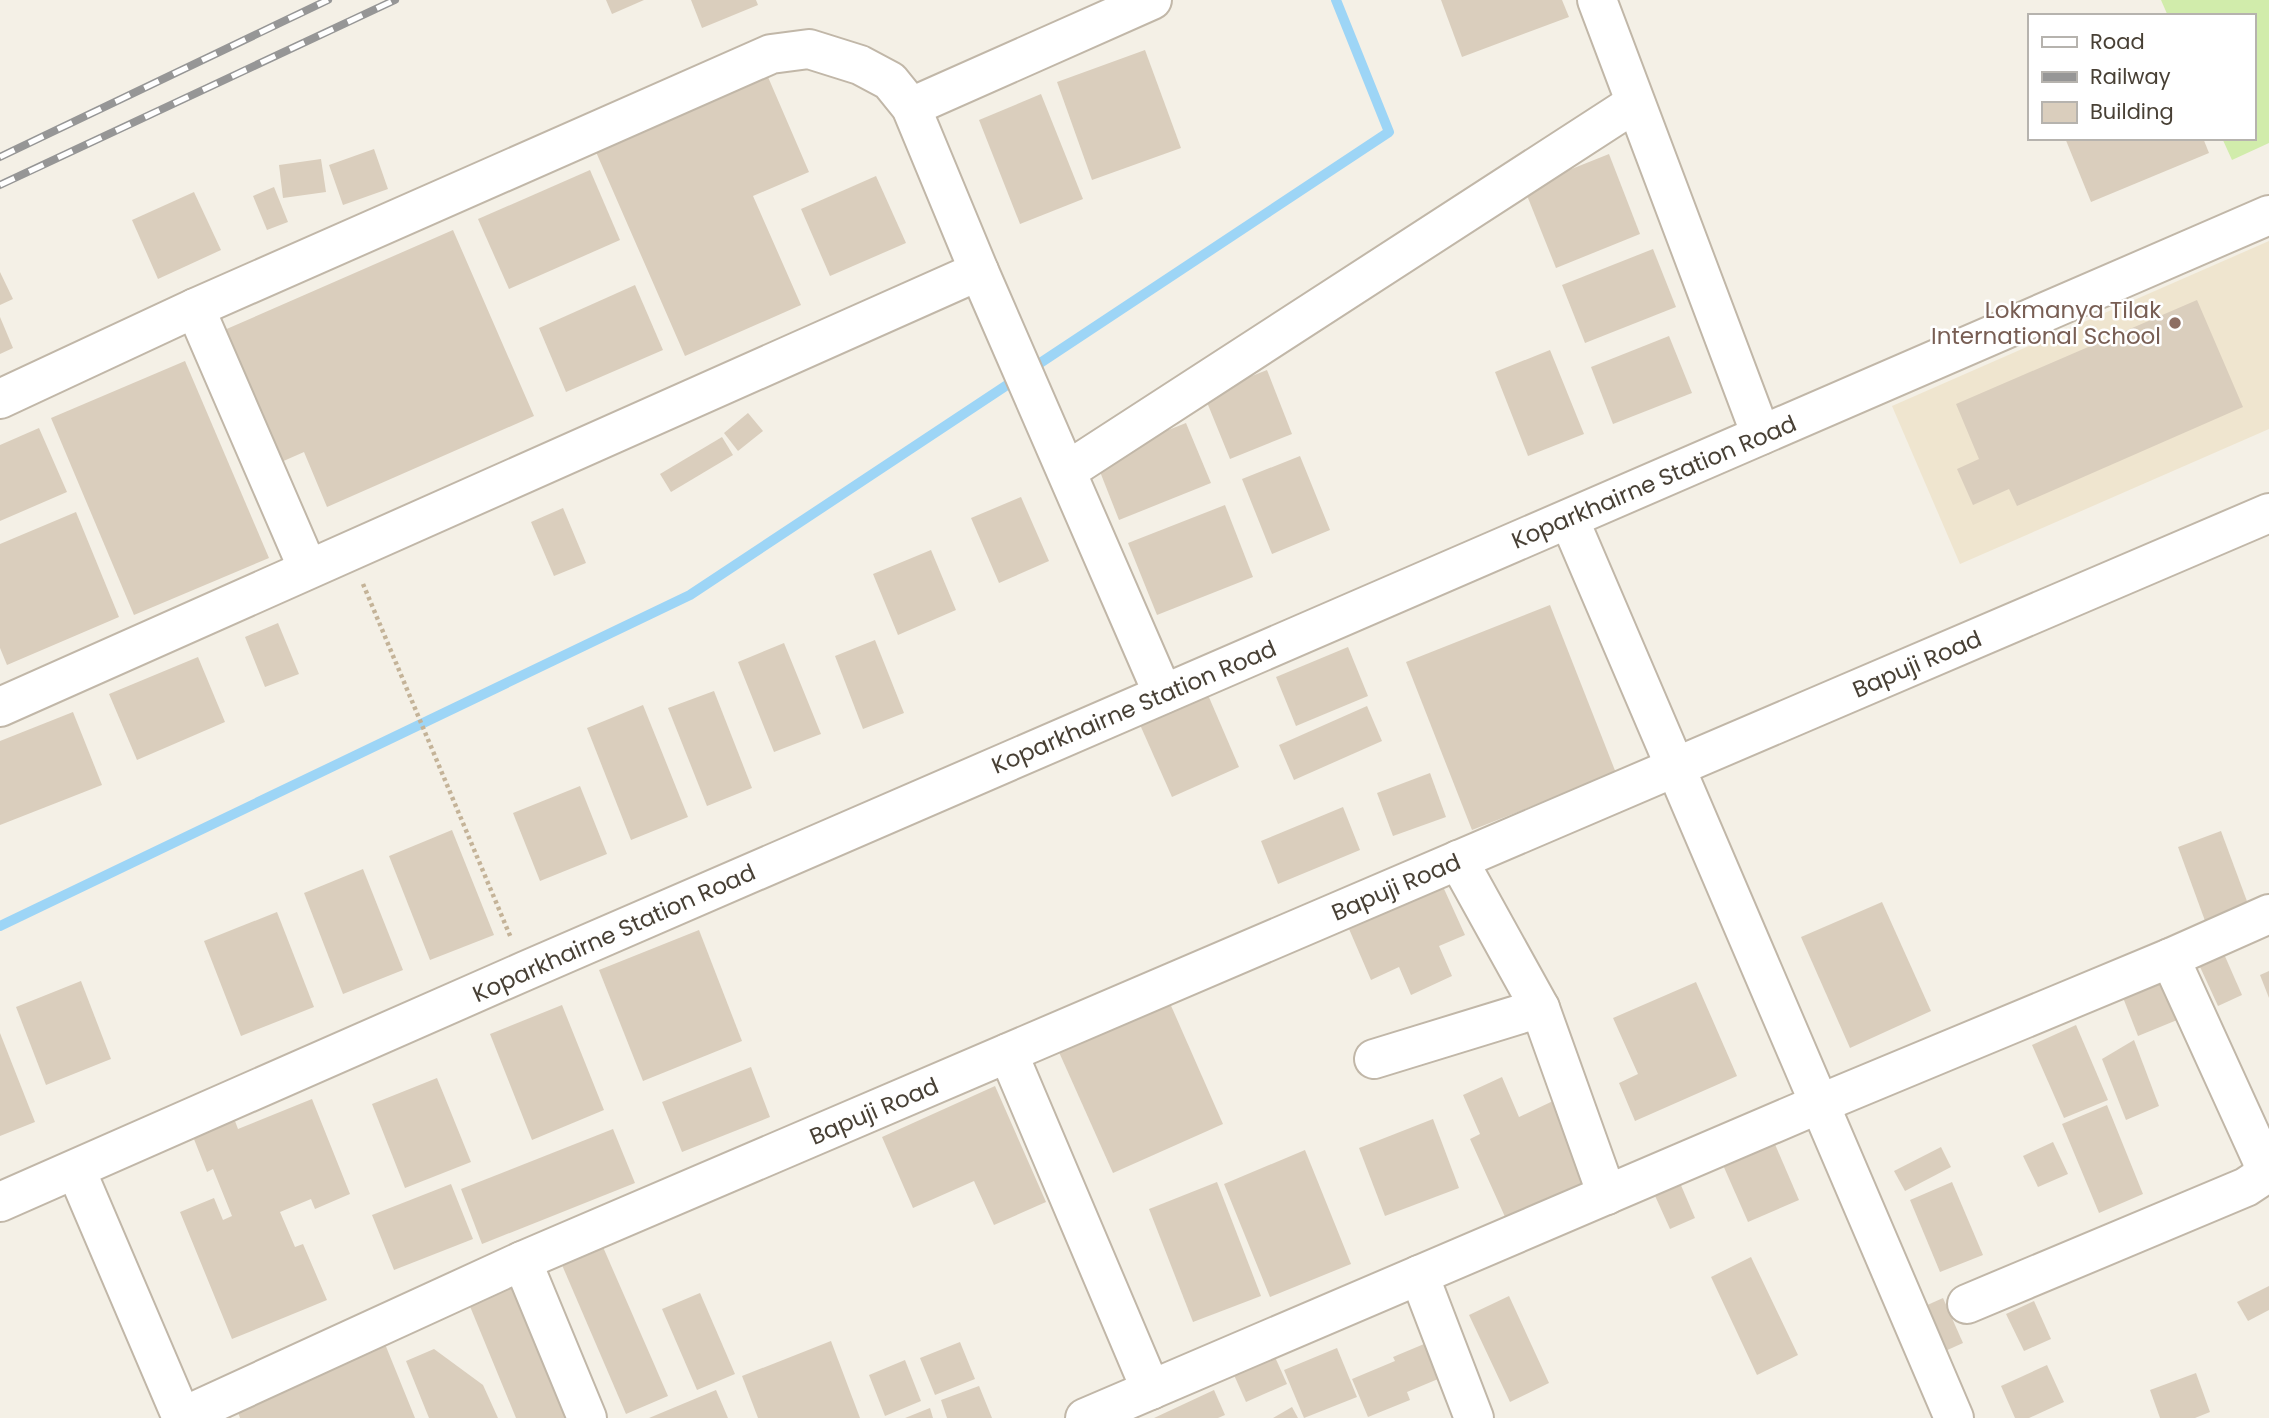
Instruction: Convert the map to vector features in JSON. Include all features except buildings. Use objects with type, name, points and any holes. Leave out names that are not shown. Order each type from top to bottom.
[{"type":"street","points":[[911,107],[1152,0]]},
{"type":"street","points":[[1597,0],[1761,435]]},
{"type":"street","points":[[0,399],[195,308],[771,54],[809,49],[860,65],[890,81],[911,107],[979,271],[1163,694]]},
{"type":"street","points":[[1067,471],[1635,103]]},
{"type":"street","name":"Koparkhairne Station Road","points":[[0,1202],[525,971],[2269,215]]},
{"type":"street","points":[[0,707],[979,271]]},
{"type":"street","points":[[195,308],[308,569]]},
{"type":"street","name":"Bapuji Road","points":[[179,1409],[2269,513]]},
{"type":"street","points":[[1569,519],[1954,1418]]},
{"type":"street","points":[[1458,860],[1540,1008],[1607,1195]]},
{"type":"street","points":[[1085,1418],[2269,914]]},
{"type":"street","points":[[1967,1304],[2246,1187],[2261,1177],[2263,1162],[2170,958]]},
{"type":"street","points":[[1374,1059],[1540,1008]]},
{"type":"street","points":[[1008,1053],[1152,1390]]},
{"type":"street","points":[[76,1170],[179,1409],[349,1315]]},
{"type":"street","points":[[522,1261],[587,1418]]},
{"type":"street","points":[[1419,1275],[1474,1418]]},
{"type":"path","points":[[349,550],[525,971]]},
{"type":"shaded area","name":"Lokmanya Tilak International School","points":[[2269,241],[2269,429],[1960,564],[1892,406]]},
{"type":"green space","points":[[2161,0],[2269,0],[2269,143],[2232,160],[2223,140],[2255,140],[2255,14],[2167,14]]},
{"type":"waterway","points":[[0,926],[690,595],[1389,132],[1336,0]]},
{"type":"railway","points":[[0,157],[328,0]]},
{"type":"railway","points":[[0,185],[395,0]]},
{"type":"place","name":"Lokmanya Tilak International School","points":[[2175,323]]}]
